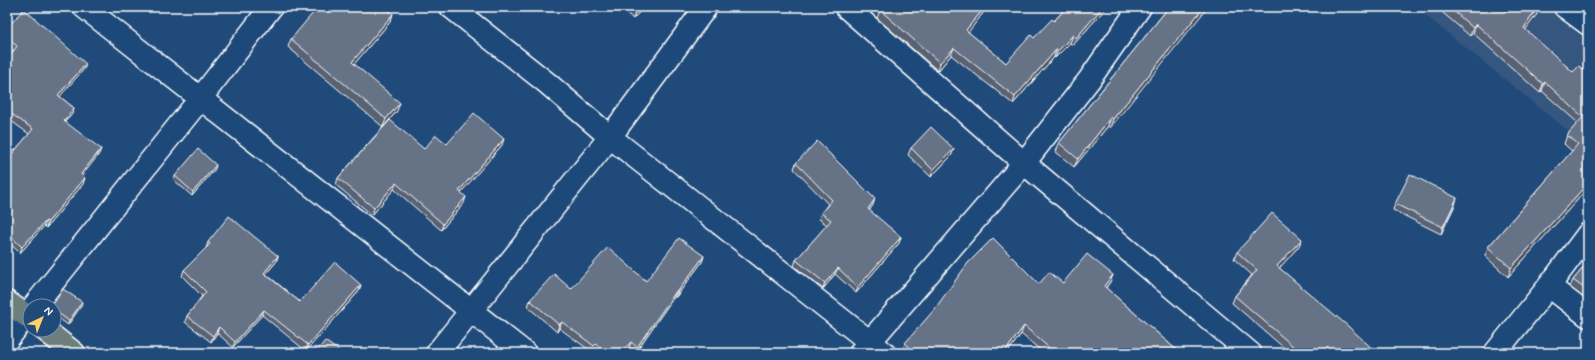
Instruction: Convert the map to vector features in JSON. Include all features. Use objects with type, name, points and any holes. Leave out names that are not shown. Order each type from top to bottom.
[{"type":"highway","points":[[7,302],[22,309]]},
{"type":"highway","points":[[55,338],[74,353]]},
{"type":"street","points":[[84,7],[525,353]]},
{"type":"street","points":[[41,298],[200,99],[271,7]]},
{"type":"street","points":[[451,7],[872,349],[1024,163],[1089,80],[1140,7]]},
{"type":"street","points":[[437,353],[610,137],[706,7]]},
{"type":"street","points":[[846,7],[1024,163],[1250,353]]},
{"type":"street","points":[[1565,7],[1588,24]]},
{"type":"street","points":[[1495,353],[1549,286],[1588,234]]},
{"type":"street","points":[[1549,286],[1588,316]]},
{"type":"street","points":[[7,340],[22,322]]},
{"type":"shaded area","points":[[1415,7],[1588,7],[1588,147]]},
{"type":"building","points":[[318,7],[384,7],[393,14],[352,62],[400,103],[386,119],[291,39]]},
{"type":"building","points":[[629,7],[641,7],[635,13]]},
{"type":"building","points":[[882,7],[985,7],[966,30],[1006,63],[1031,35],[1034,38],[1052,19],[1054,21],[1067,7],[1103,7],[1076,38],[1073,35],[1058,51],[1056,50],[1015,97],[954,48],[940,63],[880,10]]},
{"type":"building","points":[[1169,7],[1204,7],[1113,119],[1111,117],[1078,159],[1059,143]]},
{"type":"building","points":[[1449,7],[1491,7],[1493,9],[1495,7],[1500,7],[1506,12],[1509,7],[1538,7],[1524,28],[1573,72],[1579,66],[1588,74],[1588,183],[1511,268],[1488,247],[1578,144],[1567,135],[1583,117],[1545,82],[1543,84],[1476,24],[1473,28]]},
{"type":"building","points":[[24,9],[86,64],[58,95],[74,108],[64,121],[101,149],[81,174],[85,178],[48,222],[46,221],[22,247],[7,233],[7,160],[33,129],[7,111],[7,60],[17,46],[7,38],[7,28]]},
{"type":"building","points":[[474,113],[504,139],[459,191],[466,197],[443,224],[396,183],[374,208],[338,178],[390,120],[424,149],[436,135],[447,144]]},
{"type":"building","points":[[931,127],[954,149],[933,170],[911,148]]},
{"type":"building","points":[[817,141],[875,199],[868,209],[901,237],[858,287],[838,268],[825,283],[796,260],[831,220],[821,213],[832,200],[796,163]]},
{"type":"building","points":[[198,149],[216,165],[193,192],[175,176]]},
{"type":"building","points":[[1410,174],[1457,198],[1443,227],[1395,204]]},
{"type":"building","points":[[1272,213],[1302,239],[1277,266],[1349,327],[1377,353],[1301,353],[1235,296],[1257,270],[1237,252]]},
{"type":"building","points":[[229,216],[278,256],[264,273],[300,302],[335,262],[361,285],[308,345],[264,310],[235,342],[219,327],[213,336],[187,316],[206,292],[184,270],[210,244],[208,242]]},
{"type":"building","points":[[679,238],[704,256],[678,291],[677,290],[637,347],[631,342],[621,353],[607,353],[596,344],[594,346],[562,322],[559,325],[530,300],[554,274],[571,289],[608,247],[646,281]]},
{"type":"building","points":[[993,238],[1039,284],[1049,272],[1063,283],[1087,254],[1113,275],[1104,286],[1180,353],[1055,353],[1024,326],[1004,353],[916,353],[905,343],[934,310],[968,263]]},
{"type":"building","points":[[1588,262],[1588,291],[1573,280]]},
{"type":"building","points":[[63,289],[82,302],[69,321],[62,316],[62,298],[57,298]]},
{"type":"building","points":[[325,341],[342,353],[315,353]]}]
